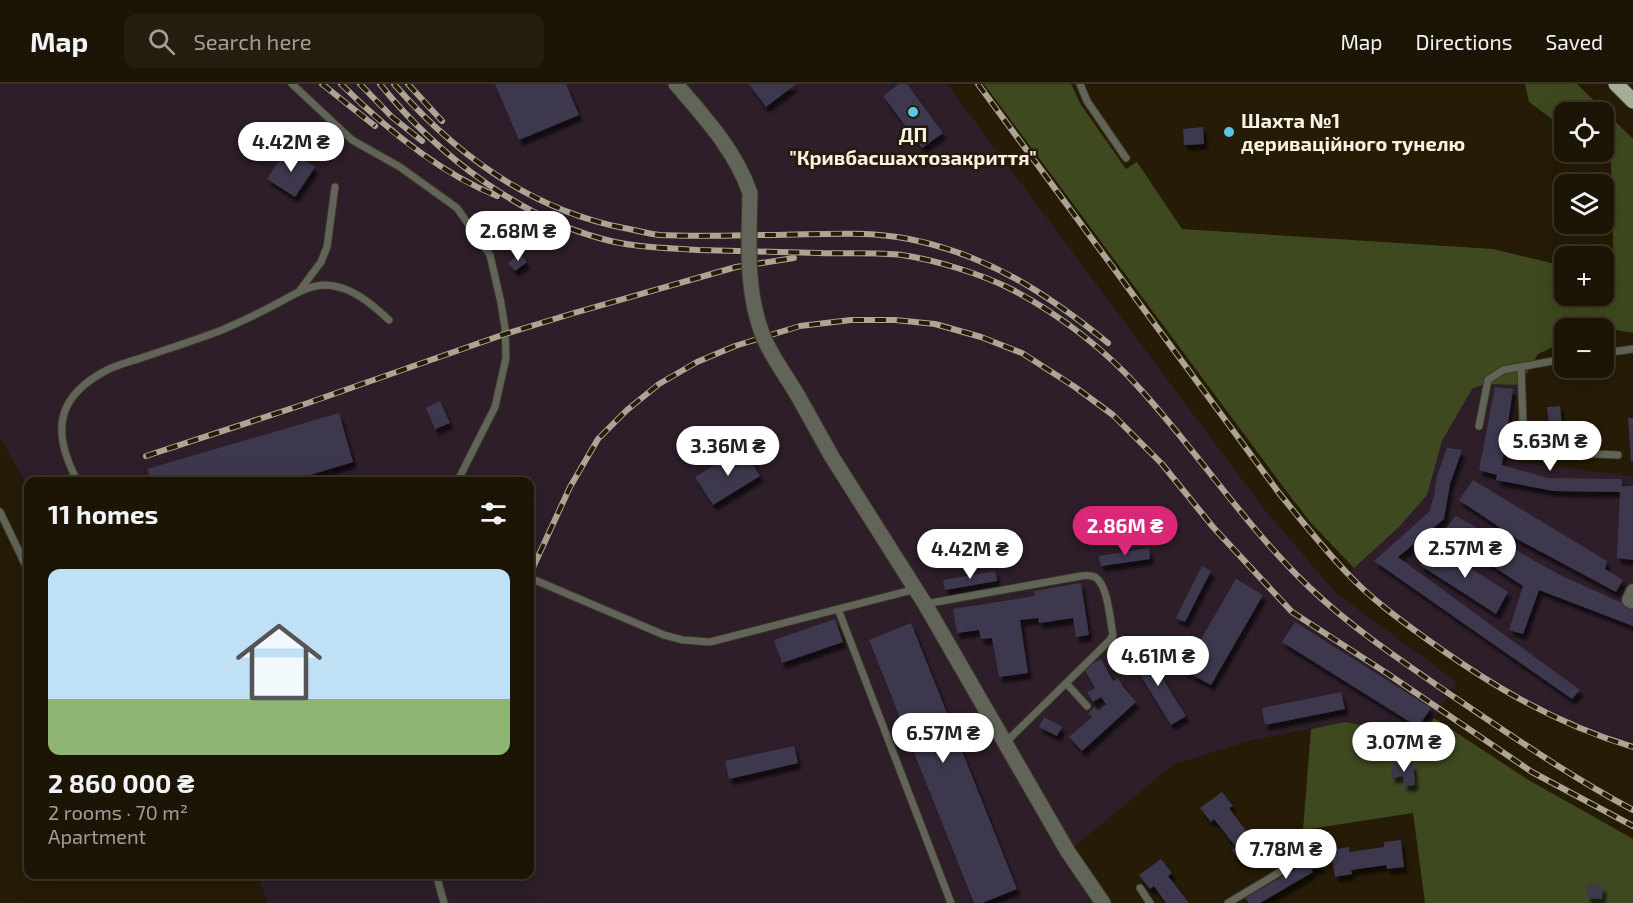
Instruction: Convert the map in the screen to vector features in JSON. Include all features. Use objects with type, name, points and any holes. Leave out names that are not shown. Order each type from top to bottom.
[{"type":"main road","points":[[1616,84],[1633,101]]},
{"type":"street","points":[[676,84],[728,148],[750,193],[749,278],[755,310],[764,338],[832,457],[925,604],[1068,852],[1103,903]]},
{"type":"street","points":[[1633,591],[1629,600],[1633,602]]},
{"type":"lane","points":[[292,84],[352,140],[400,167],[457,208],[489,255],[496,274],[503,311],[506,358],[495,407],[460,477]]},
{"type":"lane","points":[[1080,84],[1087,101],[1126,158]]},
{"type":"lane","points":[[298,292],[321,262],[327,247],[335,187]]},
{"type":"lane","points":[[75,477],[67,461],[62,440],[63,416],[69,399],[81,386],[110,368],[223,329],[317,285],[330,285],[346,290],[374,306],[389,320]]},
{"type":"lane","points":[[1614,352],[1633,349]]},
{"type":"lane","points":[[1479,426],[1488,380],[1503,369],[1554,361]]},
{"type":"lane","points":[[1521,366],[1524,451],[1618,454]]},
{"type":"lane","points":[[0,512],[24,562]]},
{"type":"lane","points":[[925,604],[1091,575],[1104,588],[1113,635],[1004,743]]},
{"type":"lane","points":[[534,580],[664,635],[683,640],[710,642],[916,589]]},
{"type":"lane","points":[[838,609],[951,903]]},
{"type":"lane","points":[[1066,683],[1087,706]]},
{"type":"lane","points":[[1228,903],[1300,860]]},
{"type":"lane","points":[[437,879],[444,903]]},
{"type":"lane","points":[[1140,888],[1150,903]]},
{"type":"shaded area","points":[[0,84],[947,84],[1265,510],[1336,593],[1457,682],[1423,736],[1345,722],[1253,740],[1174,764],[1068,852],[1103,903],[268,903],[259,879],[534,879],[534,477],[24,477],[24,480],[0,438]]},
{"type":"shaded area","points":[[1484,384],[1520,385],[1508,461],[1633,476],[1633,744],[1629,746],[1574,726],[1526,704],[1477,675],[1400,619],[1347,574],[1399,527],[1427,495],[1442,441],[1472,389]]},
{"type":"green space","points":[[984,84],[1071,84],[1081,105],[1126,169],[1137,162],[1182,229],[1493,249],[1554,264],[1554,306],[1614,306],[1614,174],[1611,174],[1610,162],[1614,162],[1614,120],[1633,139],[1633,333],[1614,330],[1614,318],[1554,318],[1554,347],[1538,354],[1520,385],[1484,384],[1472,389],[1442,441],[1427,495],[1399,527],[1354,568],[1311,523]]},
{"type":"green space","points":[[1525,84],[1577,84],[1595,102],[1554,102],[1554,121],[1529,102]]},
{"type":"green space","points":[[1434,718],[1527,779],[1633,839],[1633,903],[1425,903],[1413,813],[1303,830],[1311,729],[1345,722],[1422,736]]},
{"type":"building","points":[[495,84],[566,84],[579,115],[519,140]]},
{"type":"building","points":[[749,84],[796,84],[766,107]]},
{"type":"building","points":[[899,84],[907,84],[943,133],[922,148],[883,96]]},
{"type":"building","points":[[1203,127],[1204,144],[1184,145],[1183,129]]},
{"type":"building","points":[[287,149],[315,167],[295,197],[267,179]]},
{"type":"building","points":[[520,253],[527,262],[515,271],[508,263]]},
{"type":"building","points":[[1495,387],[1513,389],[1502,465],[1548,478],[1622,479],[1622,486],[1633,486],[1633,560],[1617,558],[1620,492],[1554,491],[1496,480],[1497,475],[1479,470]]},
{"type":"building","points":[[440,401],[450,423],[435,429],[426,408]]},
{"type":"building","points":[[1560,406],[1562,424],[1549,425],[1547,407]]},
{"type":"building","points":[[339,413],[353,462],[304,477],[149,477],[147,469]]},
{"type":"building","points":[[1628,418],[1633,418],[1633,461],[1631,462]]},
{"type":"building","points":[[743,448],[760,476],[713,505],[695,477]]},
{"type":"building","points":[[1447,448],[1462,450],[1450,484],[1444,519],[1398,557],[1580,690],[1572,699],[1374,561],[1429,512],[1437,476]]},
{"type":"building","points":[[1473,480],[1607,561],[1605,569],[1623,580],[1616,592],[1517,539],[1459,500]]},
{"type":"building","points":[[1456,516],[1560,575],[1633,608],[1633,626],[1539,590],[1523,634],[1509,630],[1523,586],[1442,533]]},
{"type":"building","points":[[1434,545],[1508,592],[1496,614],[1420,565]]},
{"type":"building","points":[[1149,548],[1150,559],[1101,566],[1099,556]]},
{"type":"building","points":[[1202,566],[1211,571],[1185,622],[1176,618]]},
{"type":"building","points":[[995,571],[997,581],[945,590],[943,580]]},
{"type":"building","points":[[1236,579],[1263,595],[1211,685],[1183,670]]},
{"type":"building","points":[[1081,583],[1089,635],[1076,637],[1073,618],[1039,623],[1038,618],[1020,620],[1028,673],[999,677],[992,638],[981,639],[979,630],[957,633],[953,609],[1035,596],[1034,591]]},
{"type":"building","points":[[835,619],[843,642],[782,663],[774,640]]},
{"type":"building","points":[[1295,622],[1431,708],[1418,727],[1282,642]]},
{"type":"building","points":[[911,623],[1017,889],[982,903],[974,903],[869,640]]},
{"type":"building","points":[[1144,649],[1186,716],[1171,725],[1130,658]]},
{"type":"building","points":[[1101,659],[1113,681],[1118,678],[1136,702],[1082,751],[1069,737],[1092,717],[1088,713],[1095,707],[1098,711],[1106,704],[1101,697],[1093,702],[1087,692],[1095,688],[1084,669]]},
{"type":"building","points":[[1341,692],[1345,709],[1265,725],[1262,708]]},
{"type":"building","points":[[1044,717],[1062,727],[1057,736],[1039,727]]},
{"type":"building","points":[[794,746],[798,763],[729,779],[725,761]]},
{"type":"building","points":[[1413,763],[1415,785],[1404,786],[1403,776],[1392,778],[1390,766]]},
{"type":"building","points":[[1222,792],[1233,806],[1229,808],[1250,836],[1254,834],[1264,847],[1243,864],[1232,850],[1236,847],[1214,819],[1211,822],[1200,808]]},
{"type":"building","points":[[1401,840],[1404,867],[1387,869],[1386,865],[1351,870],[1352,874],[1335,877],[1331,850],[1349,847],[1349,852],[1384,847],[1384,842]]},
{"type":"building","points":[[1318,852],[1321,868],[1311,869],[1313,872],[1260,903],[1249,903],[1245,898],[1308,862],[1306,854]]},
{"type":"building","points":[[1161,859],[1172,873],[1168,876],[1189,903],[1166,903],[1154,886],[1150,889],[1139,875]]},
{"type":"building","points":[[1587,885],[1603,886],[1602,899],[1587,898]]},
{"type":"railway","points":[[322,84],[375,126]]},
{"type":"railway","points":[[341,84],[414,148],[454,175],[497,196]]},
{"type":"railway","points":[[360,84],[392,117],[422,141]]},
{"type":"railway","points":[[380,84],[428,136],[455,160],[516,202],[548,219],[581,232],[635,246],[698,250],[902,255],[929,260],[972,273],[999,283],[1029,299],[1081,334],[1128,376],[1286,564],[1343,617],[1397,658],[1520,741],[1633,810]]},
{"type":"railway","points":[[394,84],[443,134],[497,176],[558,208],[590,220],[660,235],[857,234],[909,239],[965,255],[1015,278],[1062,308],[1108,343]]},
{"type":"railway","points":[[408,84],[442,121]]},
{"type":"railway","points":[[978,84],[1279,493],[1356,582],[1417,632],[1501,688],[1577,727],[1633,747]]},
{"type":"railway","points":[[146,456],[305,404],[505,334],[736,267],[794,258]]},
{"type":"railway","points":[[534,565],[570,487],[598,439],[627,410],[659,384],[697,362],[735,346],[800,326],[851,320],[895,320],[935,324],[981,337],[1022,353],[1075,387],[1113,415],[1162,464],[1213,527],[1292,612],[1532,772],[1633,826]]},
{"type":"place","name":"ДП \"Кривбасшахтозакриття\"","points":[[913,112]]},
{"type":"place","name":"Шахта №1 дериваційного тунелю","points":[[1229,132]]}]
